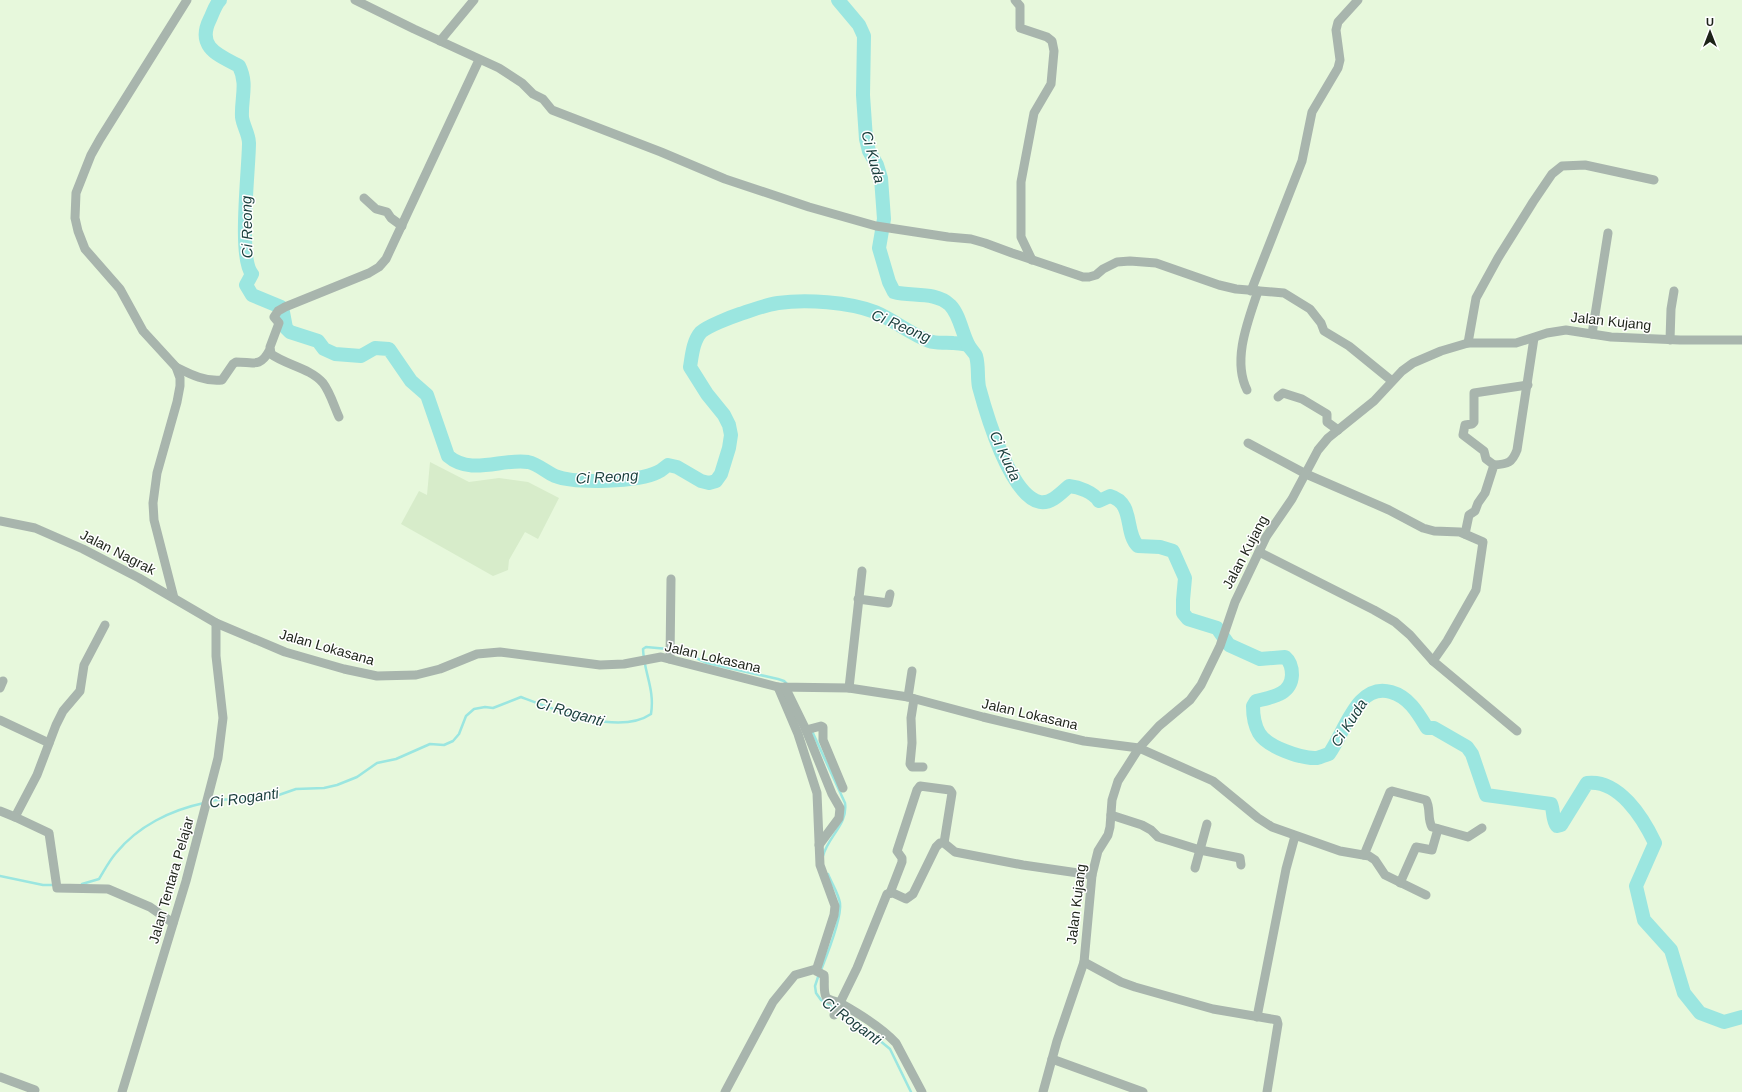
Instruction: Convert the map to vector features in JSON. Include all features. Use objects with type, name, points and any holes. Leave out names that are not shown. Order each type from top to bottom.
[{"type":"street","points":[[174,598],[154,520],[153,503],[158,473],[180,386],[178,371],[143,331],[120,289],[85,249],[78,231],[75,204],[76,193],[91,155],[187,0]]},
{"type":"street","points":[[355,0],[479,60],[499,68],[515,78],[552,110],[661,152],[725,179],[808,207],[876,226],[948,238],[971,239],[985,242],[1067,272],[1089,277],[1117,262],[1130,261],[1156,263],[1219,285],[1255,291],[1284,293],[1310,309],[1321,323],[1324,331],[1349,346],[1392,381]]},
{"type":"street","points":[[440,41],[474,0]]},
{"type":"street","points":[[1015,0],[1020,6],[1020,28],[1047,37],[1052,41],[1054,51],[1051,84],[1034,114],[1021,182],[1021,237],[1032,260]]},
{"type":"street","points":[[1247,390],[1243,382],[1242,352],[1255,291],[1302,161],[1312,112],[1338,68],[1340,60],[1336,30],[1338,22],[1358,0]]},
{"type":"street","points":[[176,367],[207,380],[222,380],[236,362],[260,363],[265,360],[269,352],[279,323],[274,317],[281,309],[369,273],[379,267],[386,259],[402,226],[479,60]]},
{"type":"street","points":[[1468,344],[1476,298],[1498,258],[1552,174],[1562,166],[1585,165],[1654,180]]},
{"type":"street","points":[[364,198],[376,208],[386,212],[391,218],[402,226]]},
{"type":"street","points":[[1592,334],[1608,233]]},
{"type":"street","points":[[1670,340],[1670,322],[1674,291]]},
{"type":"street","name":"Jalan Kujang","points":[[1043,1092],[1052,1059],[1084,962],[1092,875],[1098,851],[1108,835],[1112,800],[1118,782],[1139,748],[1159,726],[1190,700],[1201,685],[1213,664],[1235,602],[1266,537],[1292,499],[1318,450],[1328,438],[1374,401],[1402,371],[1426,356],[1468,344],[1516,343],[1547,333],[1566,330],[1611,338],[1742,340]]},
{"type":"street","points":[[1528,385],[1474,393],[1474,422],[1472,424],[1465,425],[1463,435],[1484,452],[1486,459],[1494,465],[1510,462],[1514,459],[1518,450],[1528,385],[1534,338]]},
{"type":"street","points":[[269,352],[321,381],[326,387],[339,417]]},
{"type":"street","points":[[1278,397],[1283,393],[1314,405],[1327,414],[1327,422],[1338,430]]},
{"type":"street","points":[[1248,443],[1306,474],[1390,510],[1423,528],[1434,531],[1460,532],[1483,542],[1476,590],[1447,641],[1433,661]]},
{"type":"street","points":[[1465,534],[1469,515],[1475,511],[1479,500],[1485,493],[1494,465]]},
{"type":"street","name":"Jalan Nagrak","points":[[0,521],[35,528],[83,549],[139,578],[216,623]]},
{"type":"street","points":[[1259,552],[1395,622],[1410,635],[1433,661],[1517,731]]},
{"type":"street","points":[[849,688],[862,571]]},
{"type":"street","points":[[671,578],[671,652]]},
{"type":"street","points":[[858,599],[888,602],[890,594]]},
{"type":"street","name":"Jalan Lokasana","points":[[216,623],[285,652],[344,669],[377,676],[416,675],[477,654],[500,652],[600,665],[624,664],[661,657],[671,652],[696,667],[785,687],[849,688],[911,698],[1084,741],[1139,748],[1213,781],[1265,823],[1295,836],[1340,851],[1364,855]]},
{"type":"street","name":"Jalan Tentara Pelajar","points":[[122,1092],[186,881],[207,806],[218,758],[223,718],[216,656],[216,623]]},
{"type":"street","points":[[15,817],[37,775],[63,711],[80,691],[84,665],[104,625]]},
{"type":"street","points":[[912,671],[912,743],[910,764],[912,767],[923,767]]},
{"type":"street","points":[[785,687],[810,729],[837,786]]},
{"type":"street","points":[[785,687],[817,793],[820,869],[835,906],[818,971],[826,997],[837,1008],[890,1037],[900,1050],[922,1092]]},
{"type":"street","points":[[0,720],[49,743]]},
{"type":"street","points":[[810,729],[823,727],[823,740],[837,786],[840,808],[840,814],[835,825],[819,845]]},
{"type":"street","points":[[837,1008],[857,968],[885,898],[887,894],[890,893],[902,862],[902,858],[897,851],[916,790],[920,786],[950,790],[952,792],[944,843]]},
{"type":"street","points":[[1426,895],[1385,875],[1373,858],[1364,855],[1390,792],[1392,791],[1426,800],[1428,804],[1429,822],[1432,827],[1468,837],[1482,828]]},
{"type":"street","points":[[0,811],[46,830],[50,835]]},
{"type":"street","points":[[1111,815],[1142,825],[1151,830],[1158,837],[1200,850],[1240,858],[1241,865]]},
{"type":"street","points":[[1195,868],[1207,824]]},
{"type":"street","points":[[53,825],[50,835],[56,884],[64,889],[108,888],[150,907],[173,923]]},
{"type":"street","points":[[1400,882],[1416,847],[1432,850],[1438,829]]},
{"type":"street","points":[[1257,1017],[1286,869],[1295,836]]},
{"type":"street","points":[[890,893],[906,899],[913,894],[936,847],[940,843],[944,843]]},
{"type":"street","points":[[944,843],[955,852],[1023,865],[1092,875]]},
{"type":"street","points":[[1084,962],[1121,982],[1135,987],[1213,1009],[1278,1022],[1267,1092]]},
{"type":"street","points":[[725,1092],[773,1002],[795,975],[818,971]]},
{"type":"street","points":[[1052,1059],[1143,1092]]},
{"type":"street","points":[[0,1077],[37,1091]]},
{"type":"shaded area","points":[[430,462],[469,482],[499,478],[528,482],[559,498],[538,539],[525,532],[509,560],[508,570],[493,576],[401,524],[419,491],[427,495]]},
{"type":"waterway","name":"Ci Reong","points":[[220,0],[215,7],[206,29],[206,37],[207,43],[211,49],[239,66],[244,85],[242,117],[249,143],[245,232],[248,265],[252,274],[246,285],[252,295],[281,307],[286,328],[290,332],[318,341],[324,349],[335,354],[361,356],[375,348],[389,349],[411,381],[427,395],[448,456],[457,462],[477,466],[518,461],[528,462],[535,464],[555,476],[565,479],[592,481],[636,478],[658,472],[668,465],[677,467],[701,481],[709,483],[716,481],[721,474],[729,448],[731,435],[729,425],[724,415],[707,394],[690,367],[692,353],[698,336],[709,327],[736,315],[773,304],[814,301],[853,306],[875,312],[915,335],[929,341],[968,345]]},
{"type":"waterway","name":"Ci Kuda","points":[[838,0],[859,25],[864,36],[863,95],[866,139],[869,151],[877,165],[881,178],[884,219],[879,248],[889,282],[894,292],[937,298],[950,305],[953,309],[959,319],[967,341],[976,356],[979,387],[993,433],[1009,470],[1019,485],[1029,496],[1040,502],[1052,500],[1069,486],[1086,490],[1099,501],[1110,496],[1118,500],[1126,511],[1131,534],[1138,546],[1160,547],[1173,551],[1185,578],[1183,613],[1188,619],[1217,628],[1229,645],[1260,659],[1285,657],[1289,661],[1292,675],[1291,682],[1288,687],[1280,694],[1256,701],[1253,706],[1256,727],[1263,738],[1269,743],[1285,751],[1311,758],[1317,758],[1329,754],[1353,711],[1361,701],[1369,694],[1379,691],[1391,692],[1397,694],[1408,702],[1427,728],[1434,728],[1467,747],[1472,754],[1486,795],[1551,804],[1554,821],[1557,826],[1561,825],[1587,783],[1599,783],[1609,787],[1619,794],[1637,812],[1655,843],[1636,886],[1644,920],[1671,950],[1684,993],[1700,1013],[1724,1022],[1742,1017]]},
{"type":"waterway","name":"Ci Roganti","points":[[209,801],[273,797],[296,789],[324,788],[337,785],[357,777],[377,763],[396,759],[430,744],[444,745],[453,741],[459,734],[466,716],[474,709],[485,707],[493,708],[521,697],[587,719],[605,722],[638,720],[651,714],[652,705],[652,697],[643,649],[646,647],[668,649]]},
{"type":"waterway","name":"Ci Roganti","points":[[672,650],[685,653],[707,663],[778,679],[787,684]]},
{"type":"waterway","name":"Ci Roganti","points":[[812,731],[845,803],[844,818],[829,842],[823,856]]},
{"type":"waterway","name":"Ci Roganti","points":[[82,884],[99,879],[116,853],[125,843],[145,827],[156,820],[179,810],[204,803]]},
{"type":"waterway","name":"Ci Roganti","points":[[821,970],[834,936],[840,910],[839,899],[828,874]]},
{"type":"waterway","name":"Ci Roganti","points":[[0,876],[43,885],[55,885]]},
{"type":"waterway","name":"Ci Roganti","points":[[819,974],[815,986],[816,993],[821,1000],[856,1021],[890,1049],[911,1092]]}]
